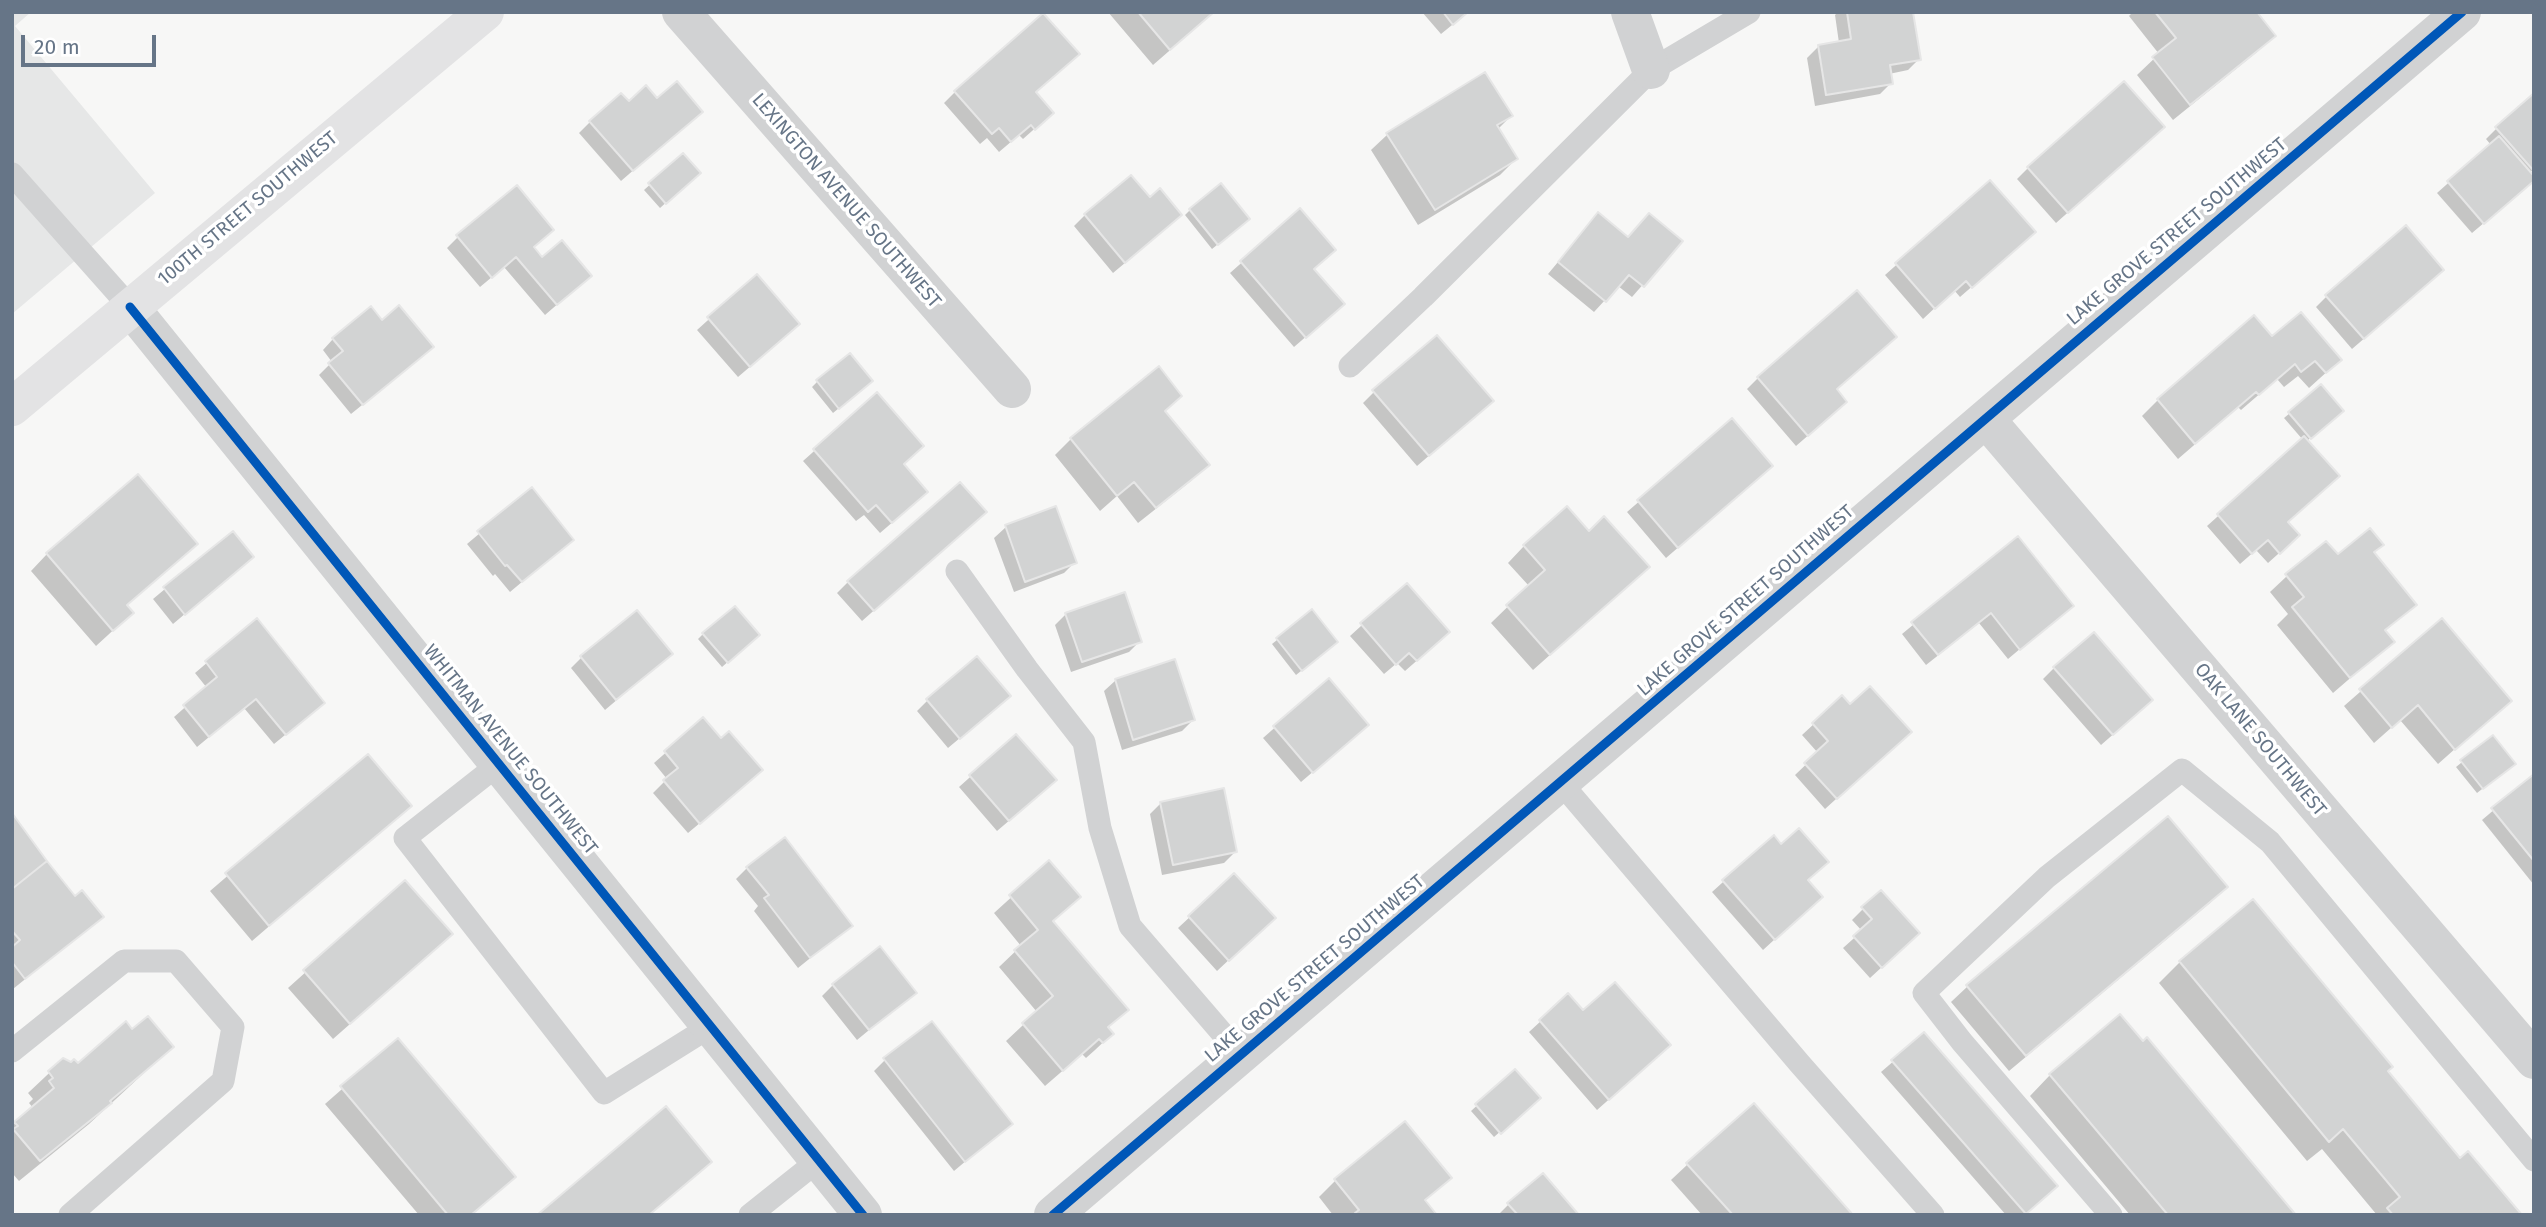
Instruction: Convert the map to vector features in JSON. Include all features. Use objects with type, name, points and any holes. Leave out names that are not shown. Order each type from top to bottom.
[{"type":"street","name":"100TH STREET SOUTHWEST","points":[[12,407],[485,12]]},
{"type":"street","name":"LEXINGTON AVENUE SOUTHWEST","points":[[681,12],[1012,389]]},
{"type":"street","points":[[1630,12],[1651,69]]},
{"type":"street","name":"LAKE GROVE STREET SOUTHWEST","points":[[1053,1215],[2462,12]]},
{"type":"street","name":"WHITMAN AVENUE SOUTHWEST","points":[[130,307],[863,1215]]},
{"type":"street","name":"OAK LANE SOUTHWEST","points":[[1986,419],[2534,1060]]},
{"type":"lane","points":[[1350,366],[1423,297],[1651,69],[1749,12]]},
{"type":"lane","points":[[12,174],[130,307]]},
{"type":"lane","points":[[957,571],[1027,669],[1084,742],[1100,828],[1129,926],[1241,1055]]},
{"type":"lane","points":[[499,764],[405,838],[604,1094],[711,1026]]},
{"type":"lane","points":[[2111,1215],[1962,1042],[1924,993],[2047,877],[2182,770],[2270,842],[2534,1160]]},
{"type":"lane","points":[[1561,783],[1800,1064],[1933,1215]]},
{"type":"lane","points":[[12,1051],[124,961],[176,961],[233,1027],[223,1081],[70,1215]]},
{"type":"lane","points":[[750,1215],[819,1160]]},
{"type":"shaded area","points":[[12,12],[31,12],[15,26],[155,193],[12,314]]},
{"type":"building","points":[[1138,12],[1214,12],[1170,50]]},
{"type":"building","points":[[1443,12],[1468,12],[1453,25]]},
{"type":"building","points":[[1847,12],[1913,12],[1921,60],[1890,65],[1893,84],[1826,95],[1818,45],[1851,39]]},
{"type":"building","points":[[2155,12],[2257,12],[2276,36],[2190,105],[2152,57],[2176,38]]},
{"type":"building","points":[[1043,13],[1080,54],[1036,92],[1054,113],[1035,130],[1031,125],[1011,142],[999,128],[992,134],[954,91]]},
{"type":"building","points":[[1485,72],[1513,116],[1497,125],[1518,159],[1435,210],[1386,133]]},
{"type":"building","points":[[677,81],[703,112],[633,171],[589,121],[621,93],[629,101],[646,85],[657,98]]},
{"type":"building","points":[[2124,81],[2165,127],[2068,213],[2027,167]]},
{"type":"building","points":[[2534,93],[2534,169],[2533,170],[2495,127]]},
{"type":"building","points":[[2499,136],[2534,176],[2534,181],[2484,224],[2447,181]]},
{"type":"building","points":[[683,153],[701,173],[666,204],[648,183]]},
{"type":"building","points":[[1131,175],[1150,197],[1160,188],[1182,215],[1125,263],[1084,214]]},
{"type":"building","points":[[1990,180],[2036,232],[1972,288],[1966,281],[1935,309],[1895,263]]},
{"type":"building","points":[[1221,183],[1250,219],[1218,245],[1189,209]]},
{"type":"building","points":[[517,185],[554,230],[534,247],[542,257],[562,240],[592,276],[557,305],[516,257],[492,278],[456,235]]},
{"type":"building","points":[[1300,208],[1336,250],[1314,269],[1345,304],[1306,338],[1240,261]]},
{"type":"building","points":[[1598,212],[1628,237],[1649,213],[1683,241],[1644,287],[1629,275],[1606,302],[1558,262]]},
{"type":"building","points":[[2406,225],[2444,270],[2364,339],[2325,295]]},
{"type":"building","points":[[757,274],[800,324],[750,367],[707,317]]},
{"type":"building","points":[[1857,290],[1897,337],[1837,389],[1847,402],[1808,436],[1757,377]]},
{"type":"building","points":[[399,305],[434,347],[363,405],[328,363],[343,351],[332,338],[371,306],[382,320]]},
{"type":"building","points":[[2301,312],[2342,360],[2326,373],[2315,361],[2301,372],[2295,364],[2259,395],[2256,392],[2195,444],[2157,399],[2254,315],[2272,336]]},
{"type":"building","points":[[1437,335],[1494,401],[1429,456],[1372,390]]},
{"type":"building","points":[[850,353],[873,381],[839,409],[816,380]]},
{"type":"building","points":[[1159,366],[1182,396],[1165,411],[1210,465],[1156,508],[1134,482],[1117,496],[1070,438]]},
{"type":"building","points":[[2321,384],[2344,411],[2311,439],[2288,412]]},
{"type":"building","points":[[877,392],[924,446],[904,464],[928,492],[892,523],[876,505],[868,512],[813,449]]},
{"type":"building","points":[[1732,418],[1773,466],[1678,548],[1637,500]]},
{"type":"building","points":[[2304,436],[2340,476],[2288,522],[2300,535],[2280,554],[2268,540],[2252,554],[2217,514]]},
{"type":"building","points":[[138,474],[198,544],[127,605],[134,613],[113,631],[46,553]]},
{"type":"building","points":[[960,482],[987,512],[874,611],[847,581]]},
{"type":"building","points":[[532,487],[574,540],[522,582],[505,566],[477,531]]},
{"type":"building","points":[[1056,506],[1077,563],[1025,582],[1005,525]]},
{"type":"building","points":[[1567,506],[1589,531],[1604,516],[1650,567],[1550,655],[1506,605],[1545,570],[1523,545]]},
{"type":"building","points":[[2370,528],[2384,545],[2374,552],[2417,605],[2385,630],[2395,642],[2350,678],[2292,607],[2304,597],[2285,574],[2326,541],[2338,554]]},
{"type":"building","points":[[233,531],[254,557],[185,615],[163,587]]},
{"type":"building","points":[[2018,536],[2074,606],[2020,650],[1991,613],[1938,655],[1911,622]]},
{"type":"building","points":[[1407,583],[1450,632],[1417,661],[1409,653],[1396,665],[1360,623]]},
{"type":"building","points":[[1125,592],[1142,642],[1082,662],[1065,613]]},
{"type":"building","points":[[735,606],[760,635],[728,663],[702,633]]},
{"type":"building","points":[[1312,609],[1338,642],[1302,671],[1276,638]]},
{"type":"building","points":[[637,610],[673,654],[616,700],[580,656]]},
{"type":"building","points":[[257,618],[325,703],[286,735],[256,699],[209,737],[183,705],[217,677],[205,661]]},
{"type":"building","points":[[2442,618],[2512,701],[2455,750],[2418,705],[2392,728],[2359,689]]},
{"type":"building","points":[[2094,632],[2153,700],[2113,735],[2053,667]]},
{"type":"building","points":[[977,656],[1011,696],[960,739],[926,699]]},
{"type":"building","points":[[1175,659],[1195,720],[1133,740],[1115,679]]},
{"type":"building","points":[[1329,678],[1369,725],[1313,773],[1273,726]]},
{"type":"building","points":[[1870,686],[1912,732],[1837,799],[1804,763],[1828,741],[1812,723],[1842,695],[1850,704]]},
{"type":"building","points":[[703,717],[721,738],[729,731],[763,770],[700,824],[663,780],[678,768],[664,751]]},
{"type":"building","points":[[1016,734],[1057,780],[1009,821],[969,775]]},
{"type":"building","points":[[2493,735],[2516,764],[2483,789],[2460,760]]},
{"type":"building","points":[[368,754],[412,806],[269,926],[225,873]]},
{"type":"building","points":[[2534,774],[2534,861],[2491,808]]},
{"type":"building","points":[[1224,788],[1237,852],[1173,865],[1160,802]]},
{"type":"building","points":[[12,813],[47,861],[12,889]]},
{"type":"building","points":[[2168,816],[2228,887],[2026,1056],[1966,985]]},
{"type":"building","points":[[1799,828],[1829,862],[1808,880],[1823,897],[1775,940],[1722,880],[1774,835],[1781,844]]},
{"type":"building","points":[[785,837],[853,926],[810,958],[764,898],[769,895],[746,867]]},
{"type":"building","points":[[1049,860],[1081,897],[1053,921],[1129,1010],[1108,1027],[1114,1034],[1103,1043],[1099,1039],[1063,1071],[1022,1023],[1053,996],[1014,950],[1038,930],[1009,895]]},
{"type":"building","points":[[47,861],[75,896],[82,890],[104,917],[25,979],[12,962],[12,947],[20,940],[12,931],[12,889]]},
{"type":"building","points":[[1234,873],[1276,918],[1229,961],[1188,916]]},
{"type":"building","points":[[405,880],[453,934],[350,1024],[303,970]]},
{"type":"building","points":[[1881,890],[1920,933],[1882,968],[1853,936],[1872,919],[1861,907]]},
{"type":"building","points":[[2253,899],[2393,1067],[2388,1071],[2460,1158],[2468,1151],[2522,1215],[2393,1215],[2387,1208],[2400,1197],[2343,1129],[2329,1142],[2179,961]]},
{"type":"building","points":[[880,946],[917,993],[869,1030],[832,984]]},
{"type":"building","points":[[1615,982],[1671,1045],[1609,1100],[1539,1020],[1568,993],[1583,1010]]},
{"type":"building","points":[[2120,1014],[2143,1041],[2147,1037],[2296,1215],[2168,1215],[2049,1074]]},
{"type":"building","points":[[148,1016],[174,1047],[110,1101],[112,1103],[40,1161],[13,1129],[18,1126],[14,1122],[54,1088],[49,1081],[53,1078],[48,1071],[63,1058],[71,1062],[74,1059],[78,1063],[126,1021],[132,1029]]},
{"type":"building","points":[[932,1021],[1013,1124],[965,1162],[883,1058]]},
{"type":"building","points":[[1924,1032],[2058,1186],[2026,1214],[1891,1060]]},
{"type":"building","points":[[398,1038],[516,1177],[471,1215],[448,1215],[340,1086]]},
{"type":"building","points":[[1515,1069],[1541,1098],[1501,1134],[1475,1104]]},
{"type":"building","points":[[1754,1103],[1853,1215],[1733,1215],[1686,1163]]},
{"type":"building","points":[[666,1106],[712,1162],[649,1215],[537,1215]]},
{"type":"building","points":[[1405,1121],[1452,1178],[1425,1200],[1437,1215],[1357,1215],[1355,1213],[1359,1210],[1334,1179]]},
{"type":"building","points":[[1543,1173],[1579,1215],[1518,1215],[1507,1203]]},
{"type":"cycle path","points":[[1053,1215],[2462,12]]},
{"type":"cycle path","points":[[130,307],[863,1215]]}]
